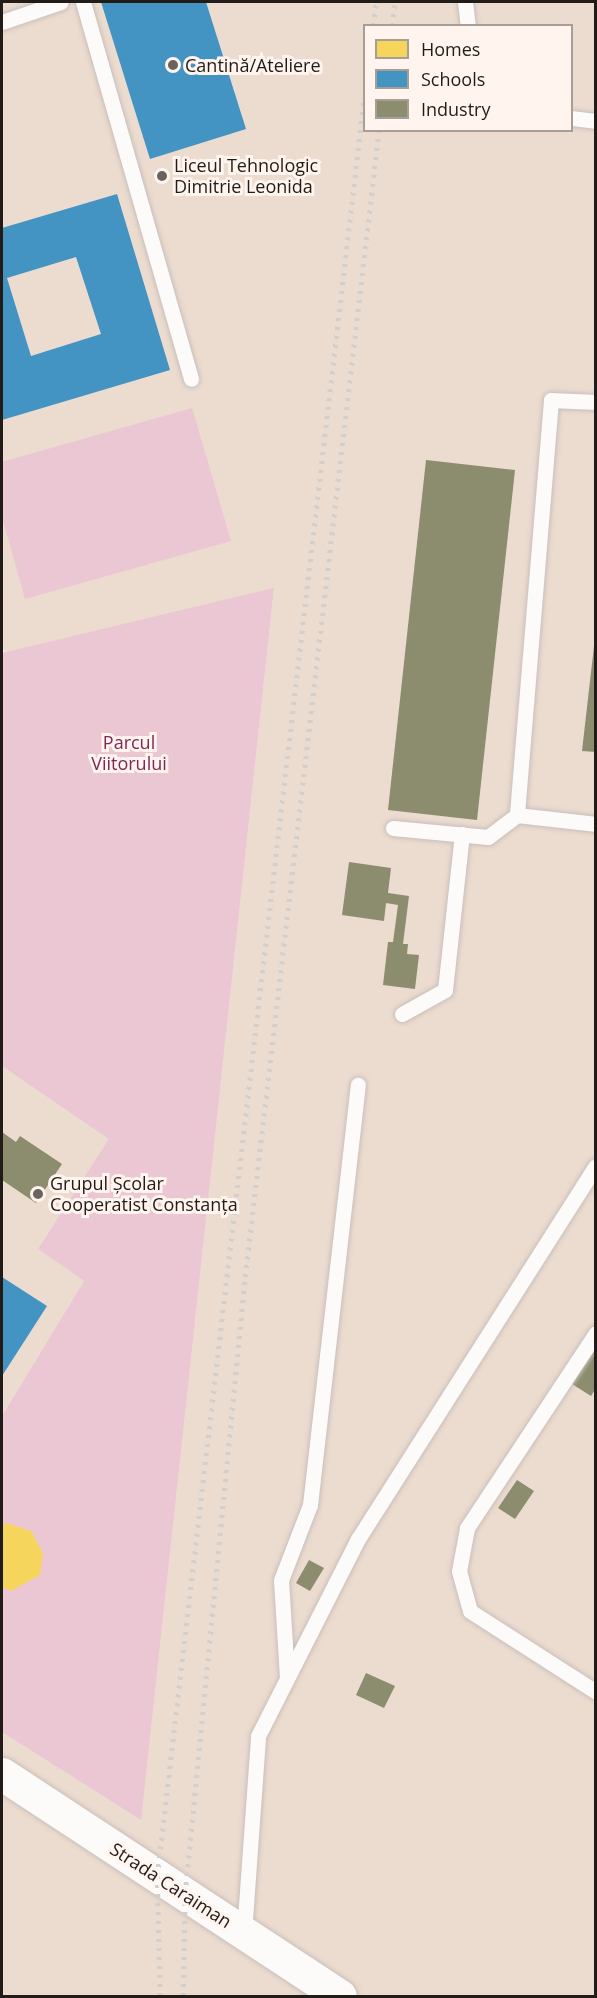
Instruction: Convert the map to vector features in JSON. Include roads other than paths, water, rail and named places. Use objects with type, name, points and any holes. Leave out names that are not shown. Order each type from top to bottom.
[{"type":"street","name":"Strada Caraiman","points":[[2,1774],[340,1996]]},
{"type":"lane","points":[[2,22],[61,2]]},
{"type":"lane","points":[[83,2],[191,379]]},
{"type":"lane","points":[[465,2],[468,24]]},
{"type":"lane","points":[[573,118],[596,121]]},
{"type":"lane","points":[[517,815],[551,400],[596,402]]},
{"type":"lane","points":[[393,828],[488,837],[517,815],[596,824]]},
{"type":"lane","points":[[402,1014],[445,990],[462,834]]},
{"type":"lane","points":[[287,1678],[281,1580],[310,1505],[358,1085]]},
{"type":"lane","points":[[244,1934],[258,1736],[357,1539],[596,1166]]},
{"type":"lane","points":[[596,1333],[467,1528],[459,1570],[470,1611],[596,1692]]},
{"type":"railway","points":[[373,24],[376,2]]},
{"type":"railway","points":[[392,24],[395,2]]},
{"type":"railway","points":[[160,1996],[157,1876],[363,107]]},
{"type":"railway","points":[[183,1996],[185,1894],[245,1277],[379,132]]},
{"type":"place","name":"Cantină/Ateliere","points":[[173,65]]},
{"type":"place","name":"Liceul Tehnologic Dimitrie Leonida","points":[[162,176]]},
{"type":"place","name":"Grupul Școlar Cooperatist Constanța","points":[[38,1194]]},
{"type":"park label","name":"Parcul Viitorului","points":[[129,753]]}]
